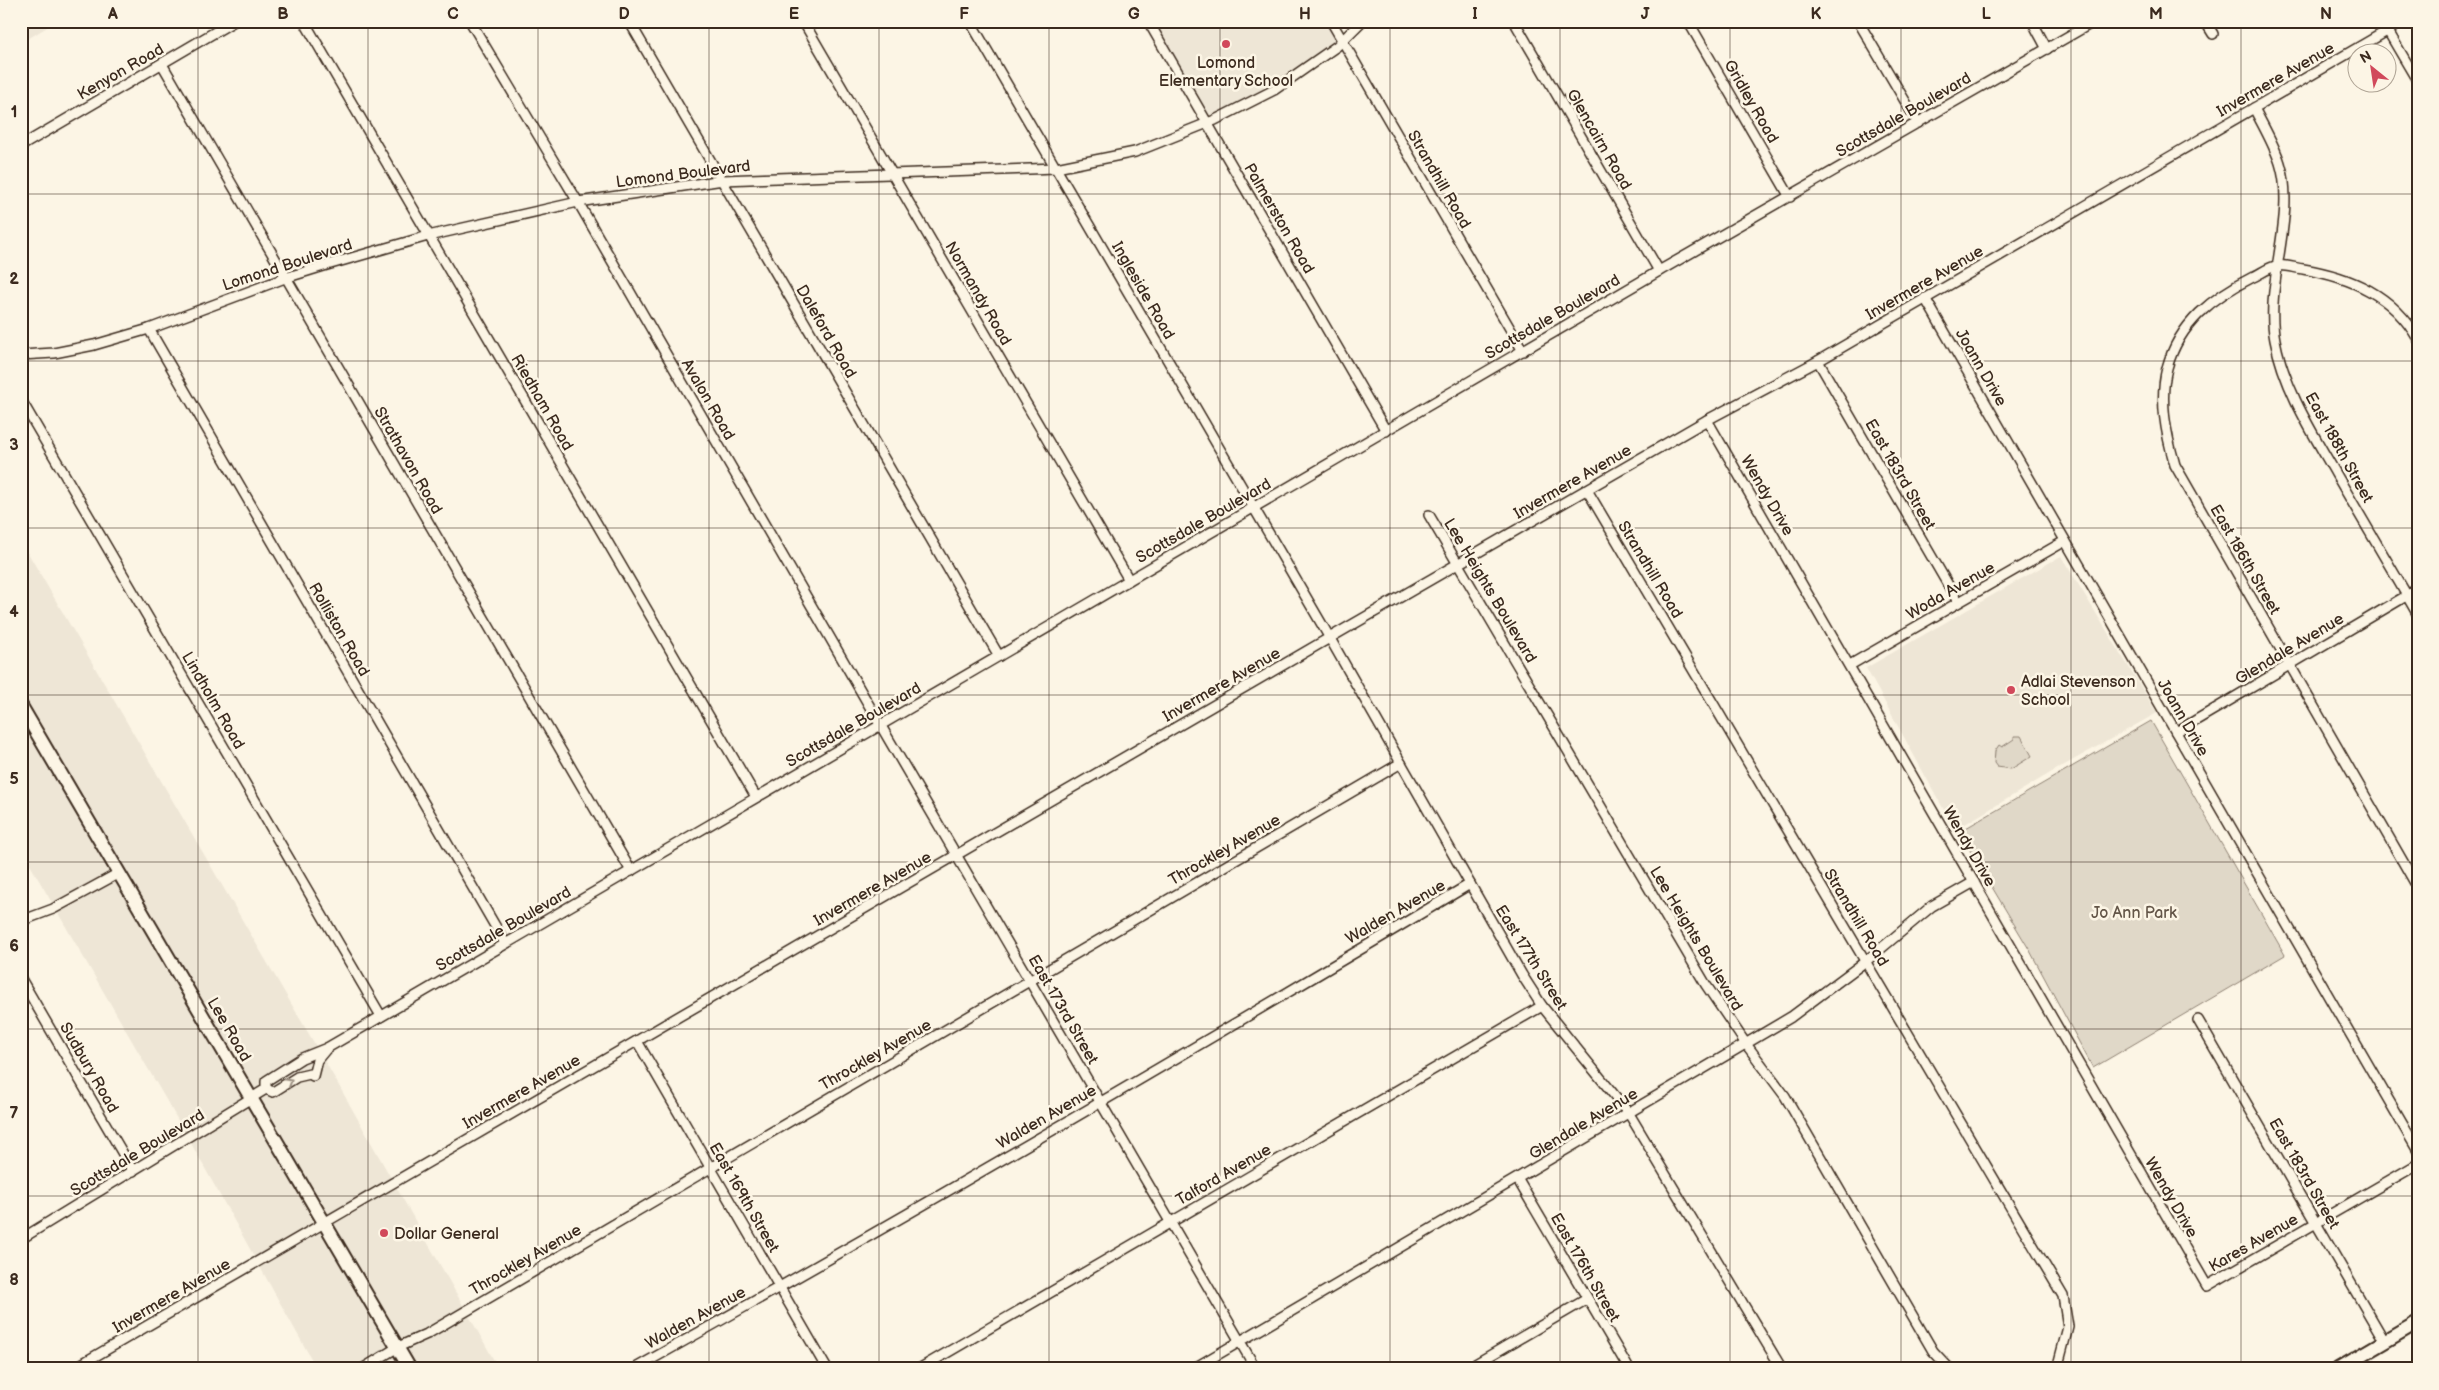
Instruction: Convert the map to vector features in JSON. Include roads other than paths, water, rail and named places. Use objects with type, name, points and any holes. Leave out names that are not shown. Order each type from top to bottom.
[{"type":"main road","name":"Lee Road","points":[[21,706],[410,1369]]},
{"type":"main road","points":[[2338,1369],[2418,1322]]},
{"type":"street","name":"Kenyon Road","points":[[21,146],[234,21]]},
{"type":"street","name":"Riedham Road","points":[[304,21],[756,797]]},
{"type":"street","name":"Avalon Road","points":[[470,21],[578,202],[920,793]]},
{"type":"street","name":"Daleford Road","points":[[630,21],[999,656]]},
{"type":"street","name":"Normandy Road","points":[[803,21],[1129,580]]},
{"type":"street","name":"Ingleside Road","points":[[970,21],[1293,574]]},
{"type":"street","name":"Palmerston Road","points":[[1148,21],[1386,431]]},
{"type":"street","name":"Strandhill Road","points":[[1331,21],[1523,351]]},
{"type":"street","name":"Lomond Boulevard","points":[[21,355],[54,353],[94,346],[149,329],[285,278],[428,236],[578,202],[723,180],[1056,168],[1135,152],[1206,123],[1274,90],[1342,40],[1362,21]]},
{"type":"street","name":"Glencairn Road","points":[[1514,21],[1659,271]]},
{"type":"street","name":"Gridley Road","points":[[1688,21],[1790,197]]},
{"type":"street","points":[[1858,21],[1918,123]]},
{"type":"street","points":[[2032,21],[2047,49]]},
{"type":"street","name":"Scottsdale Boulevard","points":[[266,1089],[266,1081],[302,1058],[327,1048],[1254,509],[1659,271],[2095,21]]},
{"type":"street","points":[[2205,21],[2213,34]]},
{"type":"street","name":"Invermere Avenue","points":[[73,1369],[1330,638],[1707,420],[1818,361],[2404,21]]},
{"type":"street","points":[[2388,31],[2418,82]]},
{"type":"street","name":"Strathavon Road","points":[[162,64],[631,871]]},
{"type":"street","name":"East 188th Street","points":[[2254,108],[2280,164],[2284,191],[2277,266],[2271,304],[2274,340],[2301,413],[2418,615]]},
{"type":"street","points":[[2277,266],[2346,278],[2373,292],[2390,305],[2412,328],[2418,339]]},
{"type":"street","name":"East 186th Street","points":[[2277,266],[2218,297],[2196,315],[2181,337],[2167,368],[2164,395],[2165,429],[2175,465],[2418,888]]},
{"type":"street","name":"Joann Drive","points":[[1925,298],[2418,1152]]},
{"type":"street","name":"Rolliston Road","points":[[149,329],[505,943]]},
{"type":"street","name":"East 183rd Street","points":[[1818,361],[1958,602]]},
{"type":"street","name":"Lindholm Road","points":[[21,400],[381,1016]]},
{"type":"street","name":"Wendy Drive","points":[[1707,420],[2207,1286]]},
{"type":"street","name":"Strandhill Road","points":[[1587,490],[2063,1296],[2068,1327],[2057,1369]]},
{"type":"street","name":"Lee Heights Boulevard","points":[[1430,515],[1673,930],[1746,1044],[1785,1096],[1934,1351],[1950,1369]]},
{"type":"street","name":"Woda Avenue","points":[[1850,665],[2065,541]]},
{"type":"street","name":"East 177th Street","points":[[1293,574],[1522,975],[1542,1006],[1628,1112],[1782,1369]]},
{"type":"street","name":"Glendale Avenue","points":[[2176,732],[2291,666],[2418,589]]},
{"type":"street","name":"Throckley Avenue","points":[[362,1369],[434,1330],[1401,763]]},
{"type":"street","name":"East 173rd Street","points":[[920,793],[1256,1369]]},
{"type":"street","points":[[21,921],[53,909],[119,873]]},
{"type":"street","name":"Glendale Avenue","points":[[1193,1369],[1518,1180],[1628,1112],[1791,1017],[1866,961],[1932,906],[1974,882]]},
{"type":"street","name":"Walden Avenue","points":[[634,1369],[779,1288],[1100,1102],[1470,884]]},
{"type":"street","name":"Sudbury Road","points":[[21,979],[133,1171]]},
{"type":"street","name":"Talford Avenue","points":[[919,1369],[1542,1006]]},
{"type":"street","name":"East 183rd Street","points":[[2198,1020],[2385,1342]]},
{"type":"street","name":"East 169th Street","points":[[637,1041],[827,1369]]},
{"type":"street","name":"Scottsdale Boulevard","points":[[266,1089],[273,1092],[298,1077],[310,1074],[313,1076],[317,1060],[327,1048]]},
{"type":"street","name":"Scottsdale Boulevard","points":[[21,1239],[266,1089]]},
{"type":"street","name":"Kares Avenue","points":[[2207,1286],[2418,1164]]},
{"type":"street","name":"East 176th Street","points":[[1518,1180],[1629,1369]]},
{"type":"street","points":[[1467,1369],[1588,1299]]},
{"type":"place","name":"Lomond Elementary School","points":[[1226,44]]},
{"type":"place","name":"Adlai Stevenson School","points":[[2011,690]]},
{"type":"place","name":"Dollar General","points":[[384,1233]]},
{"type":"park label","name":"Jo Ann Park","points":[[2134,912]]}]
